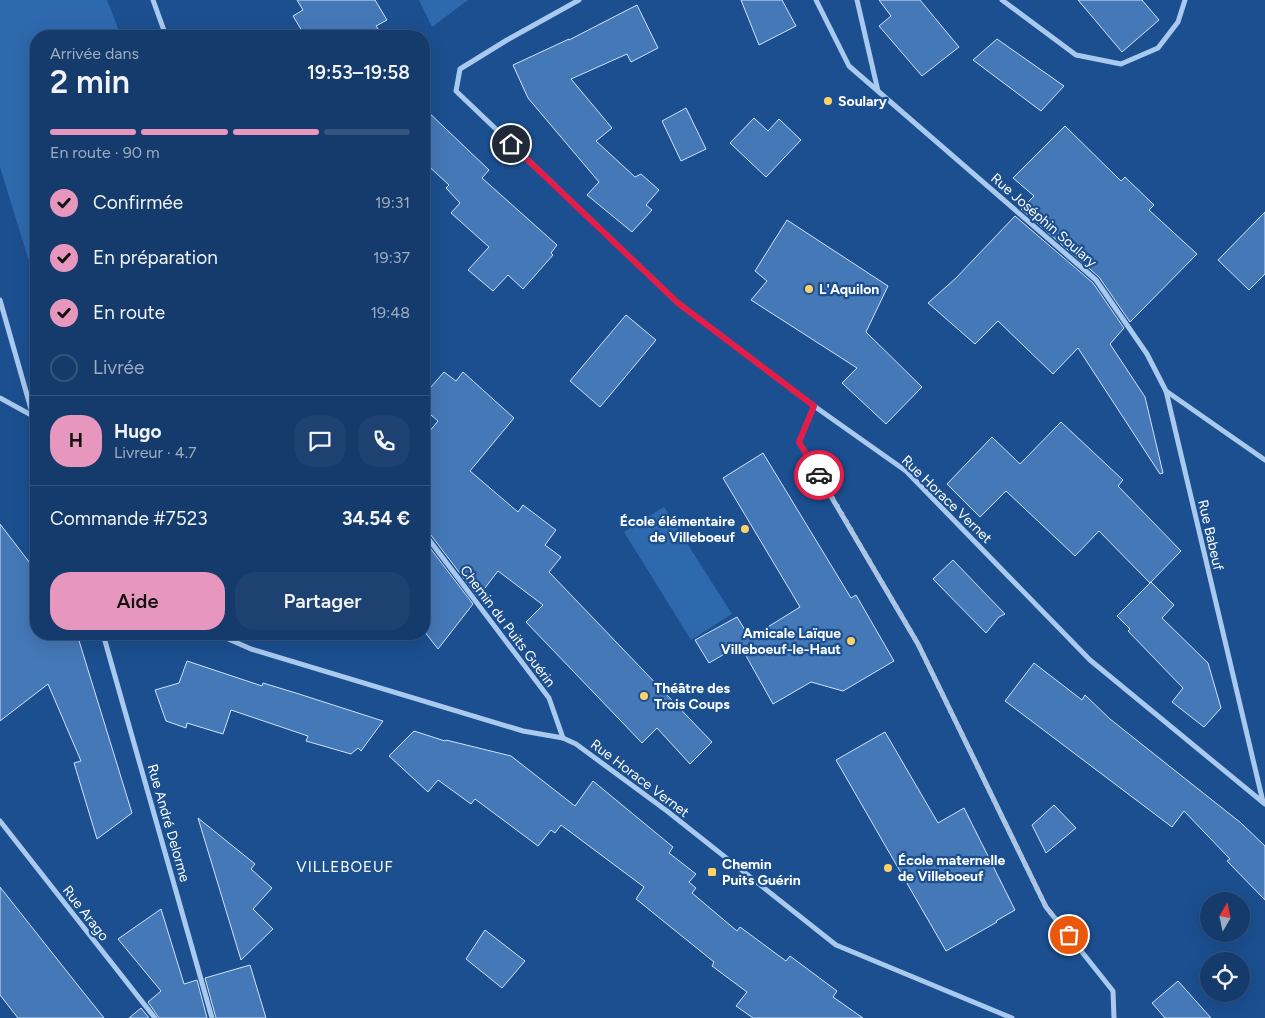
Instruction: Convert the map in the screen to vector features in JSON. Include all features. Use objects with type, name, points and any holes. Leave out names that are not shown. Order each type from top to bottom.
[{"type":"street","points":[[153,0],[164,30]]},
{"type":"street","name":"Rue Horace Vernet","points":[[579,0],[507,40],[460,69],[456,91],[678,303],[814,406],[906,470],[1090,660],[1264,803]]},
{"type":"street","name":"Rue Joséphin Soulary","points":[[816,0],[849,66],[1096,280],[1147,354],[1166,391]]},
{"type":"street","points":[[857,0],[878,92]]},
{"type":"street","points":[[1002,0],[1076,55],[1121,64],[1158,48],[1178,22],[1185,0]]},
{"type":"street","points":[[0,300],[30,405]]},
{"type":"street","points":[[1166,391],[1265,460]]},
{"type":"street","name":"Rue Babeuf","points":[[1166,391],[1264,803]]},
{"type":"street","points":[[0,398],[30,414]]},
{"type":"street","points":[[814,406],[799,442],[918,644],[1046,907],[1113,991],[1114,1018]]},
{"type":"street","name":"Chemin du Puits Guérin","points":[[430,541],[549,698],[563,738]]},
{"type":"street","name":"Rue André Delorme","points":[[105,640],[212,1018]]},
{"type":"street","name":"Rue Horace Vernet","points":[[232,640],[260,652],[523,731],[563,738],[576,744],[667,811],[836,945],[1012,1018]]},
{"type":"street","name":"Rue Arago","points":[[0,821],[155,1018]]},
{"type":"shaded area","points":[[0,0],[107,0],[119,30],[30,30],[30,264],[0,167]]},
{"type":"shaded area","points":[[419,0],[468,0],[432,27]]},
{"type":"shaded area","points":[[664,507],[732,614],[691,640],[624,532]]},
{"type":"building","points":[[297,0],[375,0],[387,20],[376,26],[379,30],[301,30],[293,16],[303,10]]},
{"type":"building","points":[[741,0],[782,0],[796,26],[759,45]]},
{"type":"building","points":[[879,0],[920,0],[959,47],[922,76],[879,26],[891,16]]},
{"type":"building","points":[[1078,0],[1142,0],[1159,20],[1122,52]]},
{"type":"building","points":[[637,5],[658,48],[631,62],[627,54],[571,79],[612,128],[596,141],[635,177],[641,174],[659,190],[646,205],[652,210],[632,232],[587,195],[599,182],[528,98],[513,65],[569,40]]},
{"type":"building","points":[[997,39],[1064,86],[1041,111],[973,60]]},
{"type":"building","points":[[686,108],[706,149],[681,161],[662,121]]},
{"type":"building","points":[[430,114],[489,170],[482,178],[557,245],[551,253],[553,255],[523,289],[508,275],[493,291],[468,270],[489,247],[451,213],[460,203],[446,188],[449,185],[430,168]]},
{"type":"building","points":[[754,118],[768,131],[779,119],[801,140],[766,177],[730,143]]},
{"type":"building","points":[[1065,126],[1121,181],[1125,177],[1154,205],[1149,210],[1197,254],[1130,322],[1099,277],[1021,209],[1034,196],[1013,178]]},
{"type":"building","points":[[1265,212],[1265,274],[1249,290],[1218,260]]},
{"type":"building","points":[[1015,216],[1093,283],[1124,328],[1110,344],[1145,397],[1163,473],[1160,474],[1078,348],[1053,374],[998,321],[975,344],[928,303],[956,278]]},
{"type":"building","name":"L'Aquilon","points":[[787,220],[888,286],[866,332],[922,387],[886,424],[842,383],[857,368],[751,300],[767,281],[755,271]]},
{"type":"building","points":[[626,315],[656,340],[600,407],[570,381]]},
{"type":"building","points":[[444,372],[456,381],[463,372],[514,418],[470,471],[518,512],[523,505],[556,530],[545,545],[561,557],[549,572],[712,742],[690,764],[657,728],[642,743],[526,622],[543,605],[498,571],[478,597],[430,534],[430,431],[438,421],[430,414],[430,388]]},
{"type":"building","points":[[1061,422],[1123,480],[1118,486],[1181,551],[1150,583],[1099,531],[1075,556],[1006,491],[980,517],[947,484],[992,437],[1020,464]]},
{"type":"building","points":[[763,453],[851,598],[856,595],[894,661],[843,691],[811,682],[773,704],[740,645],[709,663],[695,640],[737,617],[750,638],[800,607],[723,478]]},
{"type":"building","points":[[0,524],[30,563],[30,640],[79,640],[132,813],[97,839],[74,763],[81,761],[48,684],[0,721]]},
{"type":"building","points":[[430,548],[473,604],[438,649],[430,639]]},
{"type":"building","points":[[953,560],[1005,614],[999,617],[986,633],[933,579]]},
{"type":"building","points":[[1151,582],[1174,605],[1162,618],[1208,663],[1221,708],[1204,727],[1172,702],[1183,688],[1128,631],[1130,629],[1117,616]]},
{"type":"building","points":[[187,661],[262,686],[263,683],[383,721],[361,751],[358,748],[351,754],[306,741],[308,736],[231,710],[223,734],[187,723],[186,728],[166,721],[155,690],[179,683]]},
{"type":"building","points":[[1034,663],[1082,700],[1085,695],[1110,719],[1241,823],[1265,846],[1265,900],[1227,861],[1230,859],[1184,811],[1172,827],[1005,701]]},
{"type":"building","points":[[414,731],[445,741],[511,756],[575,806],[593,781],[673,847],[669,853],[696,874],[689,882],[696,888],[692,893],[737,931],[740,927],[786,961],[790,956],[837,991],[833,997],[863,1018],[753,1018],[736,1006],[747,992],[712,966],[714,962],[636,899],[644,887],[561,825],[555,833],[551,830],[538,846],[475,799],[471,804],[438,780],[428,792],[389,756]]},
{"type":"building","points":[[885,732],[938,823],[964,808],[1015,910],[946,951],[836,760]]},
{"type":"building","points":[[1054,805],[1076,828],[1046,853],[1032,825]]},
{"type":"building","points":[[198,818],[255,864],[251,869],[272,888],[253,909],[273,929],[241,960]]},
{"type":"building","points":[[0,887],[104,1018],[18,1018],[0,995]]},
{"type":"building","points":[[161,909],[184,984],[197,980],[207,1018],[159,1018],[148,1002],[161,991],[118,939]]},
{"type":"building","points":[[485,930],[525,961],[502,988],[466,959]]},
{"type":"building","points":[[250,965],[266,1018],[216,1018],[205,978]]},
{"type":"building","points":[[1178,981],[1211,1018],[1165,1018],[1152,1003]]},
{"type":"building","points":[[141,1008],[149,1018],[129,1018]]},
{"type":"way so far","points":[[819,475],[918,644],[1046,907],[1069,935]]},
{"type":"place","name":"Soulary","points":[[828,101]]},
{"type":"place","name":"L'Aquilon","points":[[809,289]]},
{"type":"place","name":"École élémentaire de Villeboeuf","points":[[745,529]]},
{"type":"place","name":"Amicale Laïque Villeboeuf-le-Haut","points":[[851,641]]},
{"type":"place","name":"Théâtre des Trois Coups","points":[[644,696]]},
{"type":"place","name":"École maternelle de Villeboeuf","points":[[888,868]]},
{"type":"place","name":"Chemin Puits Guérin","points":[[712,872]]},
{"type":"district","name":"VILLEBOEUF","points":[[345,867]]},
{"type":"route","points":[[511,144],[678,303],[814,406],[799,442],[819,475]]}]
